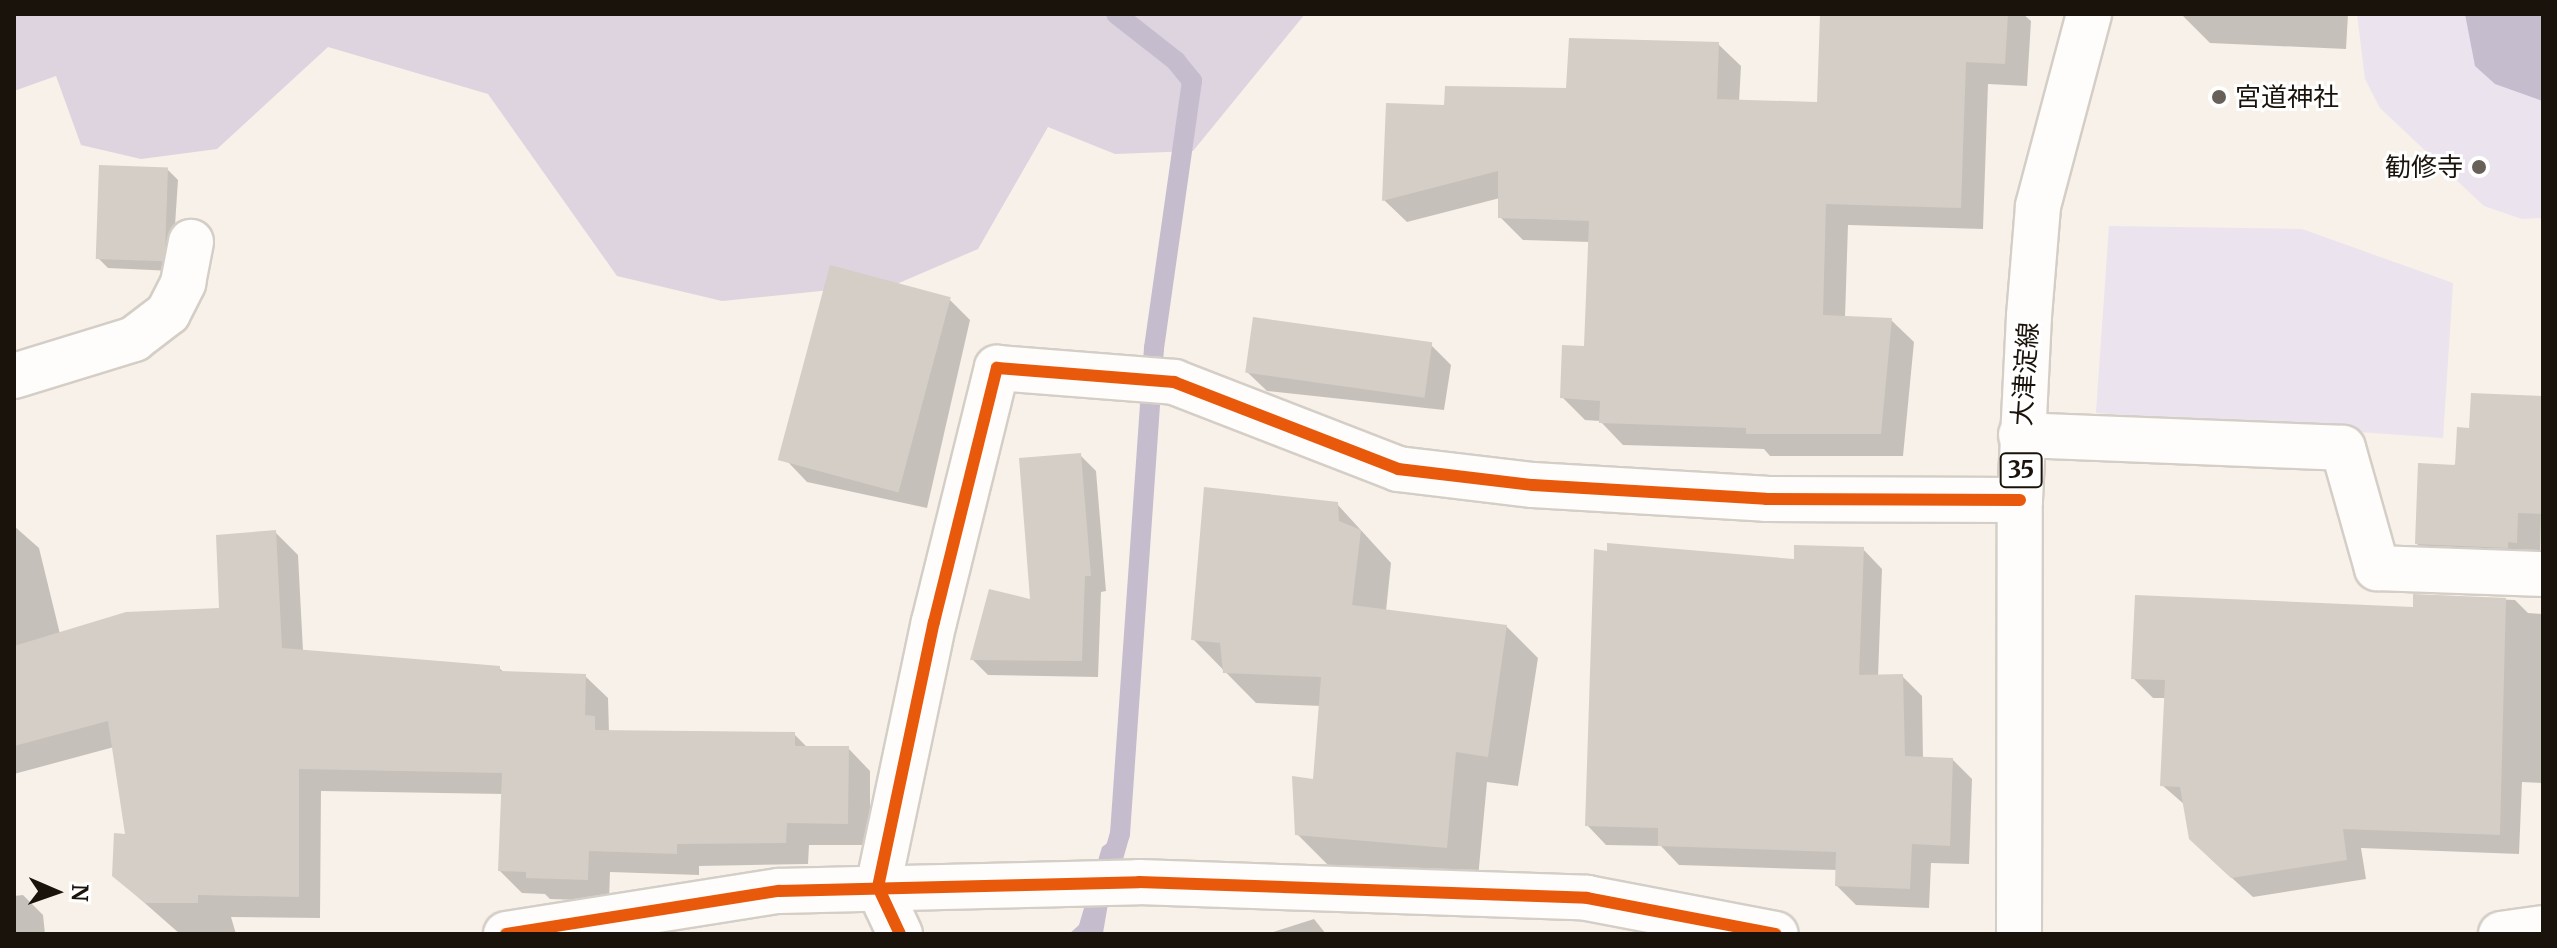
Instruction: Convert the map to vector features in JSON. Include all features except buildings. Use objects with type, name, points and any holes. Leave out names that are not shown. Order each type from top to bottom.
[{"type":"street","name":"大津淀線","points":[[2019,934],[2021,435],[2038,206],[2089,14]]},
{"type":"street","points":[[14,376],[134,339],[168,313],[183,283],[191,242]]},
{"type":"street","points":[[900,934],[878,887],[934,622],[997,368],[1174,382],[1398,469],[1533,485],[1766,499],[2020,500]]},
{"type":"street","points":[[2021,435],[2343,448],[2377,568],[2543,574]]},
{"type":"street","points":[[506,934],[779,891],[1139,882],[1587,898],[1776,934]]},
{"type":"street","points":[[2501,934],[2543,928]]},
{"type":"shaded area","points":[[14,14],[1305,14],[1193,151],[1115,154],[1048,127],[978,249],[899,283],[722,301],[617,276],[488,94],[328,47],[217,149],[141,159],[81,145],[56,76],[14,91]]},
{"type":"shaded area","name":"勧修寺","points":[[2357,14],[2543,14],[2543,218],[2522,219],[2484,206],[2380,108],[2365,79]]},
{"type":"shaded area","points":[[2465,14],[2543,14],[2543,101],[2495,84],[2475,66]]},
{"type":"shaded area","points":[[2109,226],[2302,229],[2453,283],[2443,438],[2096,413]]},
{"type":"shaded area","points":[[1120,834],[1103,933],[1069,934],[1079,925],[1102,847]]},
{"type":"waterway","points":[[1113,858],[1120,834],[1154,348],[1192,81],[1176,61],[1116,14]]},
{"type":"cycle path","points":[[900,934],[878,887],[934,622],[997,368],[1174,382],[1398,469],[1533,485],[1766,499],[2020,500]]},
{"type":"cycle path","points":[[506,934],[779,891],[1139,882],[1587,898],[1776,934]]},
{"type":"place","name":"宮道神社","points":[[2219,97]]},
{"type":"place","name":"勧修寺","points":[[2479,167]]}]
